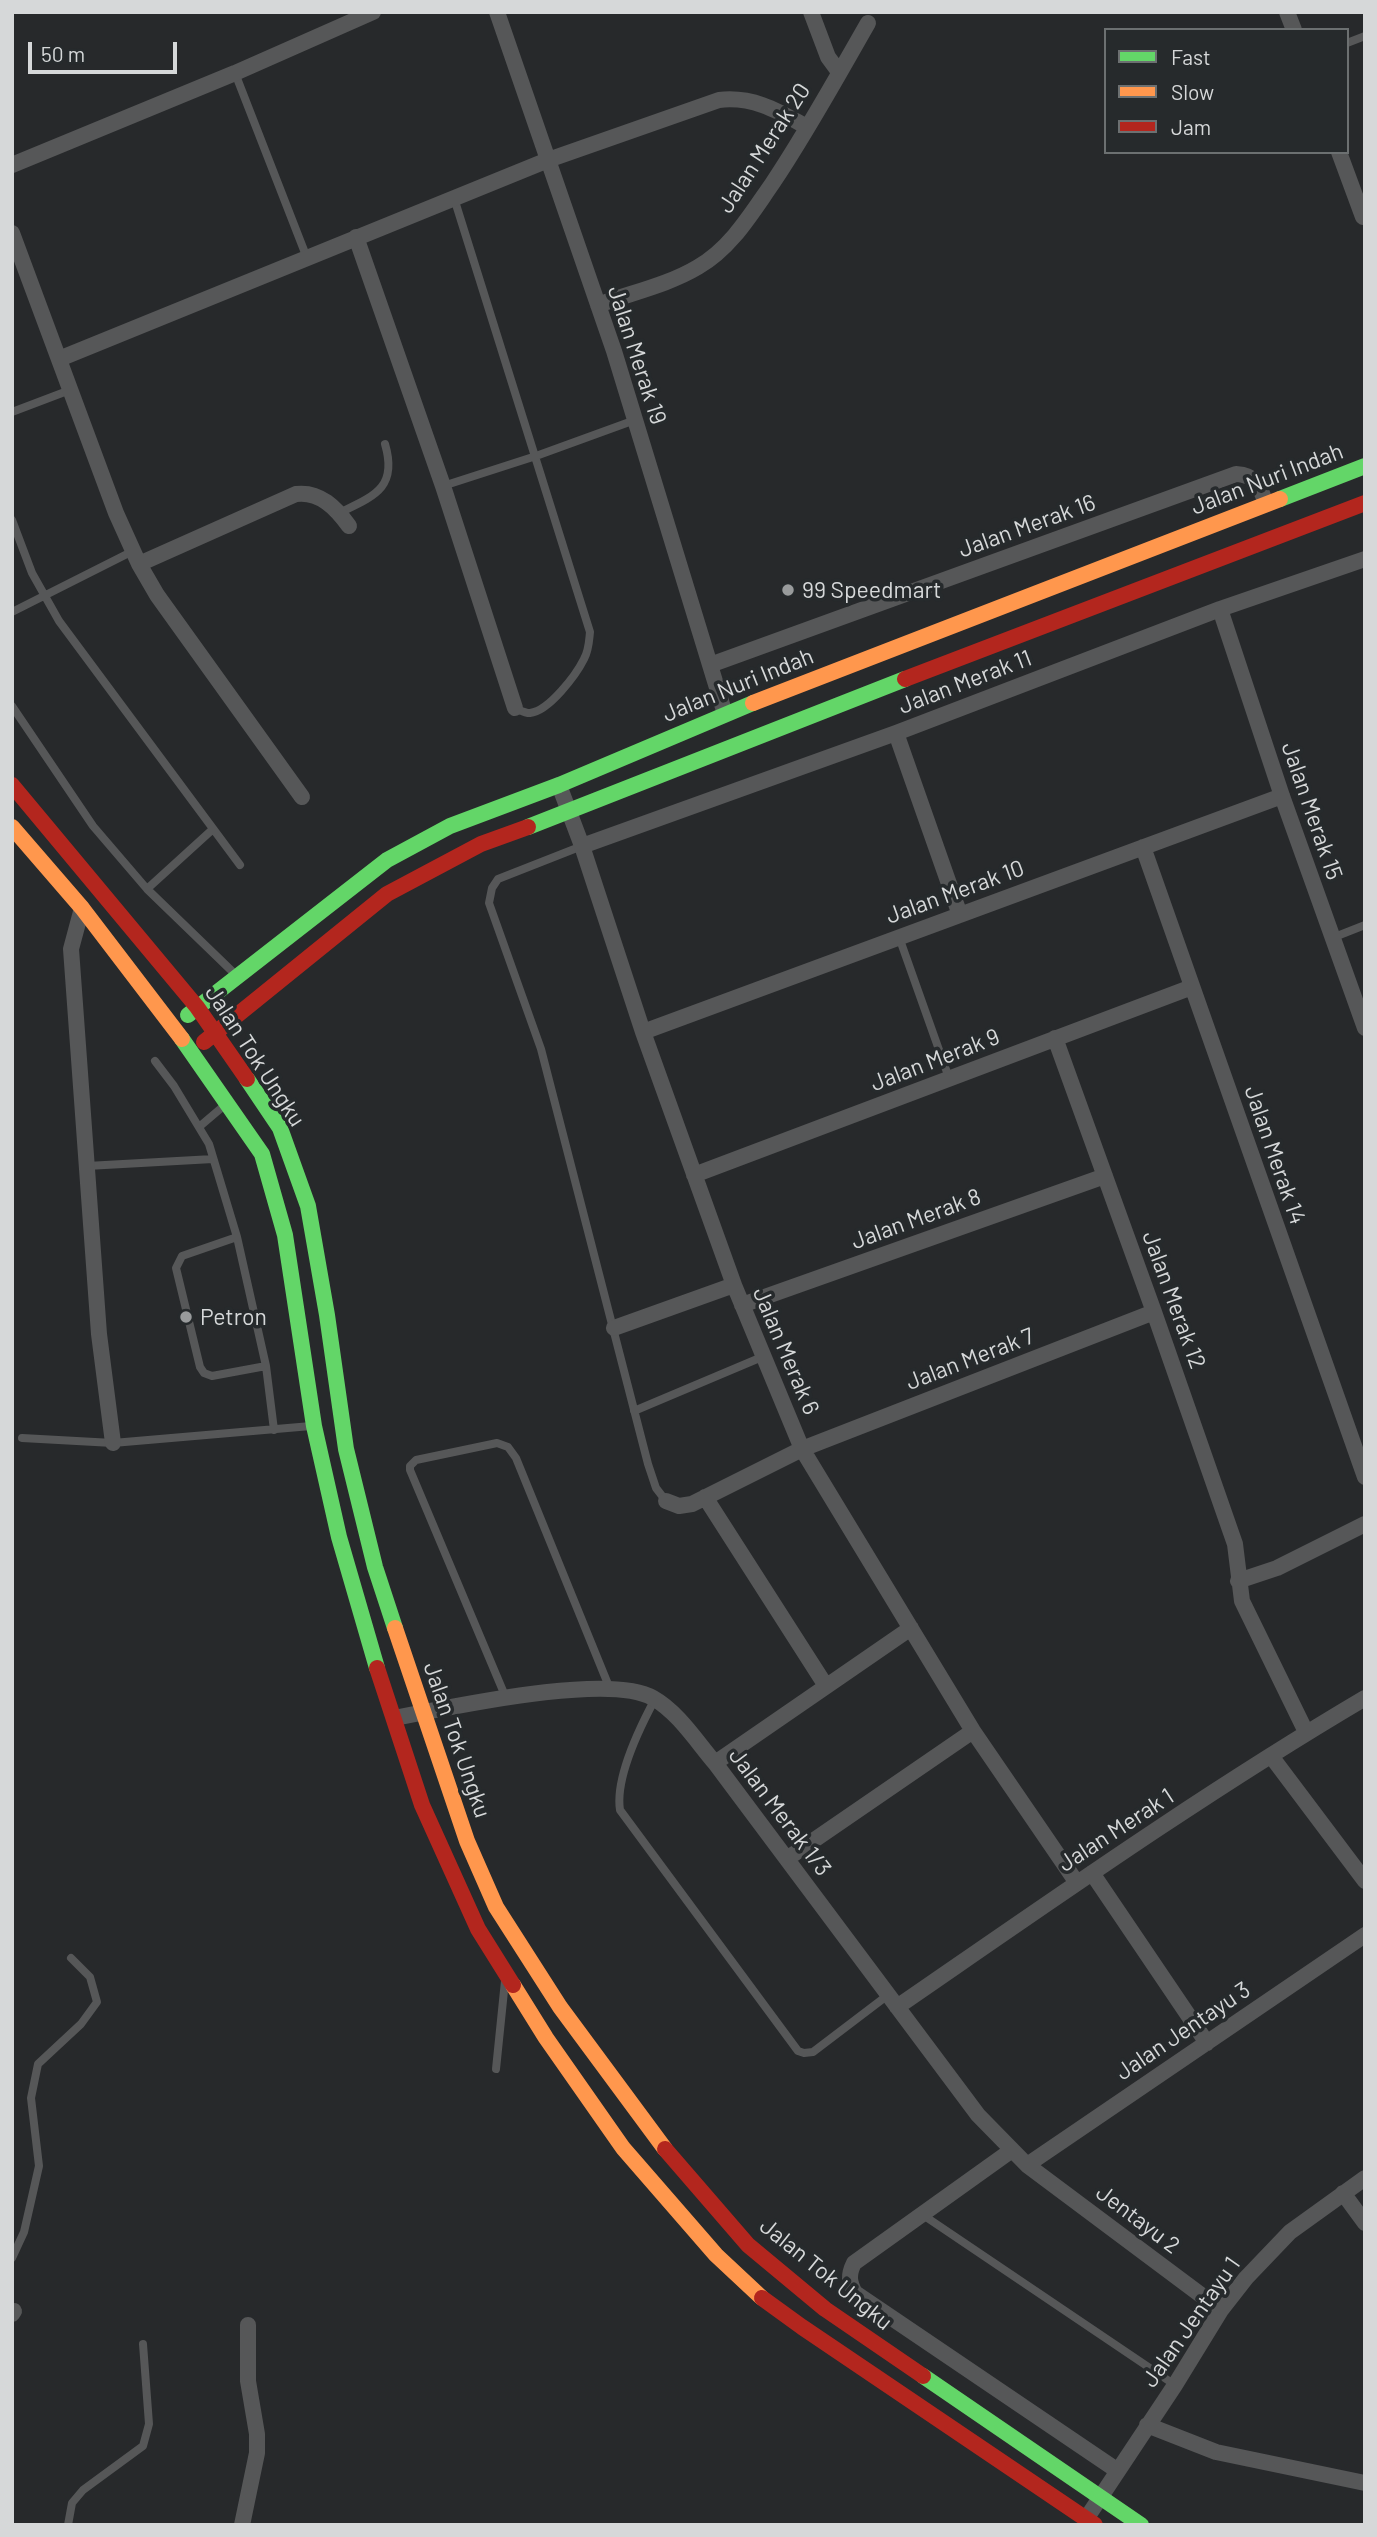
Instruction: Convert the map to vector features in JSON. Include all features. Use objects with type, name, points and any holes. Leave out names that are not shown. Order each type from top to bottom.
[{"type":"main road","name":"Jalan Nuri Indah","points":[[173,1027],[387,860],[450,826],[559,785],[725,714],[1365,466]]},
{"type":"main road","points":[[192,1052],[387,894],[481,844],[990,645],[1365,503]]},
{"type":"main road","name":"Jalan Tok Ungku","points":[[12,785],[197,1007],[280,1128],[309,1206],[346,1449],[375,1567],[467,1841],[496,1907],[560,2007],[672,2156],[748,2245],[825,2309],[1141,2525]]},
{"type":"main road","points":[[12,827],[82,908],[173,1027],[262,1154],[285,1235],[314,1426],[339,1537],[374,1660],[422,1805],[478,1929],[546,2038],[623,2148],[716,2255],[760,2295],[802,2327],[1091,2522]]},
{"type":"street","points":[[12,165],[236,74],[373,12]]},
{"type":"street","name":"Jalan Merak 19","points":[[497,12],[598,305],[725,714]]},
{"type":"street","points":[[811,12],[828,57],[839,72]]},
{"type":"street","name":"Jalan Merak 20","points":[[598,305],[679,276],[714,255],[743,227],[807,127],[868,23]]},
{"type":"street","points":[[59,359],[548,160],[719,100],[737,98],[756,102],[807,127]]},
{"type":"street","points":[[1340,154],[1363,217]]},
{"type":"street","points":[[12,233],[116,513],[136,557],[157,595],[302,797]]},
{"type":"street","points":[[355,237],[443,486],[515,708]]},
{"type":"street","name":"Jalan Merak 16","points":[[710,665],[1236,474],[1254,478],[1266,503]]},
{"type":"street","points":[[136,557],[306,493],[319,497],[344,519]]},
{"type":"street","name":"Jalan Merak 11","points":[[582,846],[896,733],[1220,609],[1365,559]]},
{"type":"street","name":"Jalan Merak 15","points":[[1220,609],[1282,796],[1365,1028]]},
{"type":"street","points":[[896,733],[960,915]]},
{"type":"street","name":"Jalan Merak 6","points":[[559,785],[694,1175],[762,1357],[802,1448],[973,1731],[1077,1883]]},
{"type":"street","name":"Jalan Merak 10","points":[[643,1032],[1282,796]]},
{"type":"street","name":"Jalan Merak 14","points":[[1143,847],[1365,1477]]},
{"type":"street","points":[[82,908],[71,950],[99,1334],[113,1443]]},
{"type":"street","name":"Jalan Merak 9","points":[[694,1175],[1192,987]]},
{"type":"street","name":"Jalan Merak 12","points":[[1055,1038],[1235,1544],[1242,1601],[1306,1732]]},
{"type":"street","name":"Jalan Merak 8","points":[[743,1305],[1105,1176]]},
{"type":"street","points":[[614,1328],[734,1284]]},
{"type":"street","name":"Jalan Merak 7","points":[[666,1502],[679,1506],[692,1504],[802,1448],[1154,1312]]},
{"type":"street","points":[[705,1497],[826,1686]]},
{"type":"street","points":[[1238,1581],[1277,1568],[1365,1524]]},
{"type":"street","points":[[715,1763],[911,1628]]},
{"type":"street","name":"Jalan Merak 1/3","points":[[394,1718],[558,1691],[610,1689],[644,1693],[655,1699],[671,1712],[715,1763],[978,2115],[1027,2165]]},
{"type":"street","name":"Jalan Merak 1","points":[[892,2001],[1306,1732],[1365,1698]]},
{"type":"street","points":[[788,1858],[973,1731]]},
{"type":"street","points":[[1270,1756],[1365,1881]]},
{"type":"street","points":[[1092,1873],[1207,2043]]},
{"type":"street","name":"Jalan Jentayu 3","points":[[1027,2165],[1365,1935]]},
{"type":"street","points":[[1012,2150],[855,2263],[849,2272],[849,2283],[855,2293],[1118,2471]]},
{"type":"street","name":"Jentayu 2","points":[[1027,2165],[1221,2310]]},
{"type":"street","name":"Jalan Jentayu 1","points":[[1091,2522],[1100,2499],[1147,2425],[1221,2310],[1246,2278],[1290,2232],[1365,2178]]},
{"type":"street","points":[[1343,2193],[1365,2223]]},
{"type":"street","points":[[242,2525],[257,2452],[256,2425],[248,2381],[248,2325]]},
{"type":"street","points":[[1147,2425],[1216,2452],[1365,2483]]},
{"type":"lane","points":[[236,74],[307,258]]},
{"type":"lane","points":[[454,198],[590,632],[589,647],[584,659],[554,699],[537,711],[527,713],[515,708]]},
{"type":"lane","points":[[12,412],[70,390]]},
{"type":"lane","points":[[443,486],[635,420]]},
{"type":"lane","points":[[344,519],[382,488],[388,476],[390,462],[385,444]]},
{"type":"lane","points":[[12,520],[32,573],[59,621],[240,865]]},
{"type":"lane","points":[[12,612],[136,557]]},
{"type":"lane","points":[[12,706],[93,826],[147,889],[237,976]]},
{"type":"lane","points":[[147,889],[213,829]]},
{"type":"lane","points":[[582,846],[498,879],[492,888],[489,903],[541,1049],[648,1464],[656,1488],[666,1502]]},
{"type":"lane","points":[[1332,937],[1365,925]]},
{"type":"lane","points":[[899,937],[949,1079]]},
{"type":"lane","points":[[155,1061],[174,1086],[209,1144],[237,1237],[266,1366],[274,1430]]},
{"type":"lane","points":[[198,1127],[228,1103]]},
{"type":"lane","points":[[87,1166],[213,1159]]},
{"type":"lane","points":[[237,1237],[182,1255],[176,1268],[200,1367],[204,1373],[212,1376],[266,1366]]},
{"type":"lane","points":[[634,1410],[762,1357]]},
{"type":"lane","points":[[22,1438],[113,1443],[314,1426]]},
{"type":"lane","points":[[506,1698],[410,1470],[416,1460],[497,1443],[508,1447],[516,1458],[610,1689]]},
{"type":"lane","points":[[655,1699],[636,1734],[620,1791],[620,1810],[798,2051],[813,2052],[892,2001]]},
{"type":"lane","points":[[12,2258],[24,2232],[39,2166],[31,2098],[38,2064],[81,2024],[97,2002],[90,1977],[71,1958]]},
{"type":"lane","points":[[496,2069],[506,1973]]},
{"type":"lane","points":[[923,2215],[1175,2385]]},
{"type":"lane","points":[[68,2525],[72,2503],[83,2490],[143,2446],[149,2424],[143,2344]]},
{"type":"traffic: fast","points":[[1280,499],[1365,466]]},
{"type":"traffic: fast","points":[[528,827],[905,679]]},
{"type":"traffic: fast","points":[[188,1015],[387,860],[450,826],[559,785],[753,703]]},
{"type":"traffic: fast","points":[[182,1039],[262,1154],[285,1235],[314,1426],[339,1537],[377,1668]]},
{"type":"traffic: fast","points":[[247,1079],[280,1128],[308,1206],[346,1449],[375,1567],[395,1628]]},
{"type":"traffic: fast","points":[[923,2376],[1141,2525]]},
{"type":"traffic: slow","points":[[753,703],[1280,499]]},
{"type":"traffic: slow","points":[[12,827],[82,908],[182,1039]]},
{"type":"traffic: slow","points":[[395,1628],[467,1841],[496,1907],[560,2007],[665,2149]]},
{"type":"traffic: slow","points":[[513,1985],[546,2038],[623,2148],[716,2255],[762,2298]]},
{"type":"traffic: jam","points":[[905,679],[1365,503]]},
{"type":"traffic: jam","points":[[12,785],[197,1007],[247,1079]]},
{"type":"traffic: jam","points":[[204,1042],[387,894],[481,844],[528,827]]},
{"type":"traffic: jam","points":[[377,1668],[422,1805],[478,1929],[513,1985]]},
{"type":"traffic: jam","points":[[665,2149],[748,2245],[825,2309],[923,2376]]},
{"type":"traffic: jam","points":[[762,2298],[1095,2525]]},
{"type":"place","name":"99 Speedmart","points":[[788,590]]},
{"type":"place","name":"Petron","points":[[186,1317]]}]
